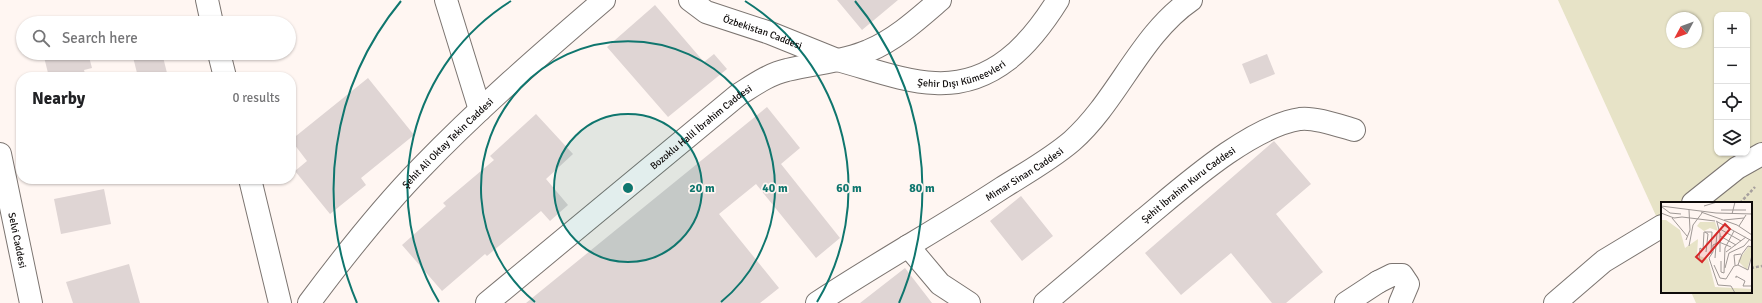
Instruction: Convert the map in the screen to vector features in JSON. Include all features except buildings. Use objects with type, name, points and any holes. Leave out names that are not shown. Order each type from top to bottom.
[{"type":"street","points":[[207,0],[210,16]]},
{"type":"street","points":[[446,0],[480,110]]},
{"type":"street","name":"Şehit Ali Oktay Tekin Caddesi","points":[[309,303],[337,265],[381,212],[421,168],[480,110],[604,0]]},
{"type":"street","name":"Özbekistan Caddesi","points":[[690,0],[706,12],[770,33],[837,60]]},
{"type":"street","name":"Bozoklu Halil İbrahim Caddesi","points":[[487,303],[738,95],[765,78],[786,70],[837,60],[867,52],[890,40],[916,22],[940,0]]},
{"type":"street","name":"Şehir Dışı Kümeevleri","points":[[837,60],[910,79],[935,83],[958,83],[986,74],[1010,59],[1029,40],[1058,0]]},
{"type":"street","name":"Mimar Sinan Caddesi","points":[[817,303],[982,202],[1051,156],[1072,140],[1089,123],[1164,24],[1191,0]]},
{"type":"street","points":[[221,60],[224,72]]},
{"type":"street","name":"Şehit İbrahim Kuru Caddesi","points":[[1045,303],[1178,191],[1228,153],[1253,138],[1284,123],[1302,119],[1326,122],[1354,130]]},
{"type":"street","name":"Selvi Caddesi","points":[[0,154],[31,303]]},
{"type":"street","points":[[1694,202],[1737,168],[1762,154]]},
{"type":"street","points":[[251,184],[280,303]]},
{"type":"street","points":[[1555,303],[1604,261],[1661,227]]},
{"type":"street","points":[[908,246],[940,284],[969,303]]},
{"type":"street","points":[[1346,303],[1378,282],[1392,275],[1402,275],[1408,284],[1400,303]]},
{"type":"path","points":[[1741,202],[1758,184]]},
{"type":"path","points":[[1752,268],[1762,266]]},
{"type":"shaded area","points":[[1558,0],[1762,0],[1762,303],[1696,303],[1691,293],[1752,293],[1752,202],[1661,202],[1661,227]]}]
